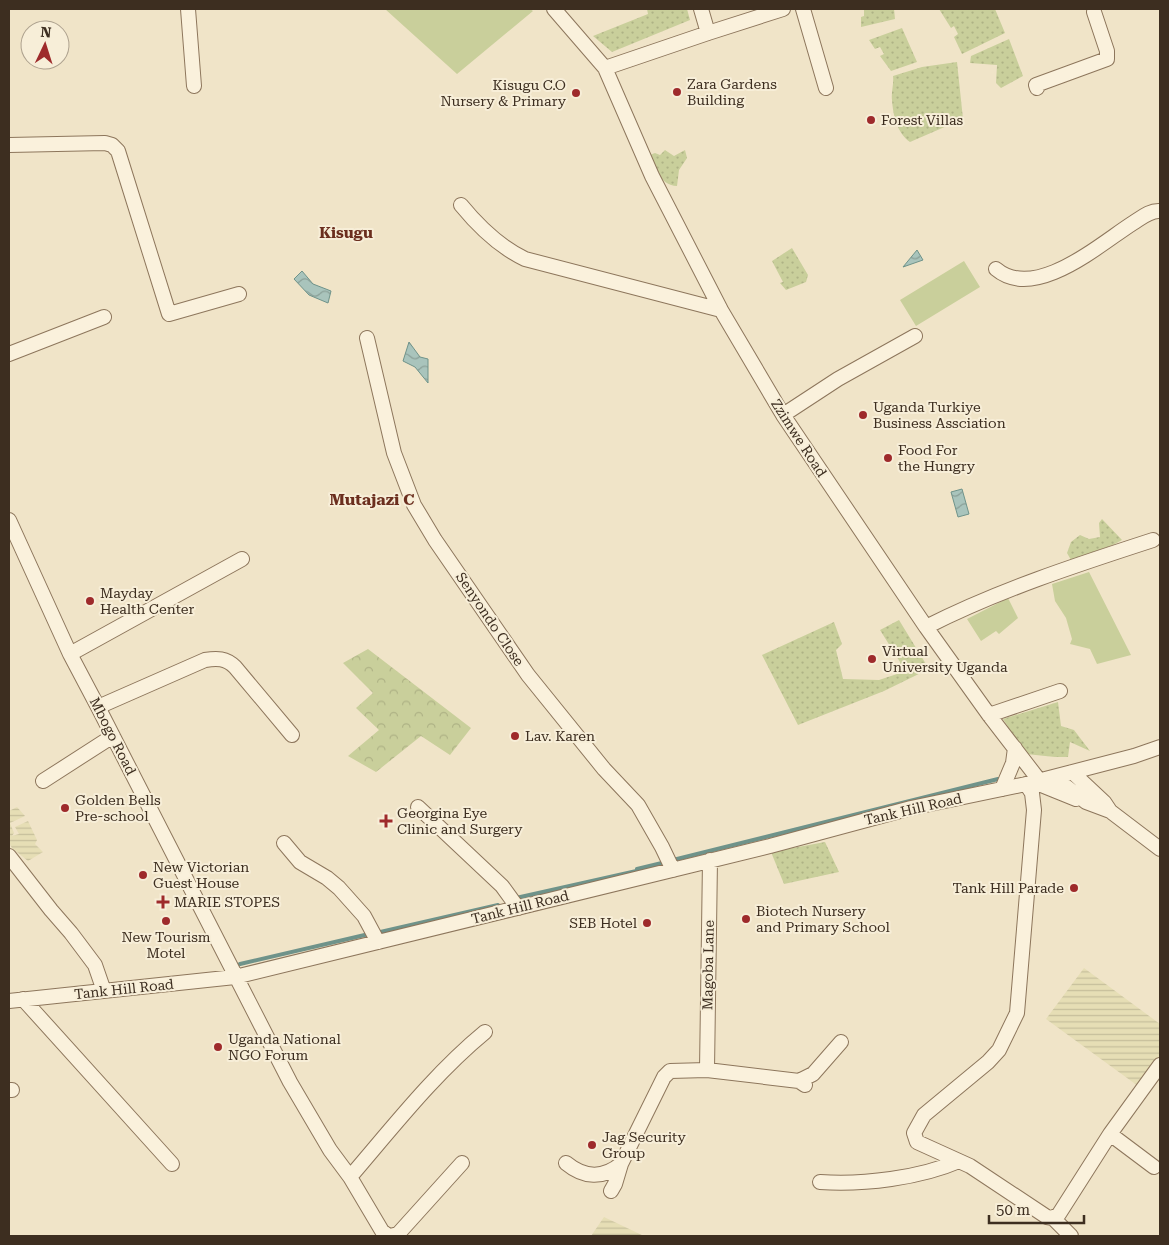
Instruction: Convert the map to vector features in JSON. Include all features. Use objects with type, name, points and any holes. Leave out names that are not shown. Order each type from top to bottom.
[{"type":"street","points":[[188,9],[194,86]]},
{"type":"street","name":"Zzimwe Road","points":[[554,9],[606,68],[652,176],[721,310],[783,415],[926,627],[1015,748],[1033,782]]},
{"type":"street","points":[[701,9],[708,33]]},
{"type":"street","points":[[606,68],[783,9]]},
{"type":"street","points":[[803,9],[826,88]]},
{"type":"street","points":[[1037,88],[1036,85],[1107,59],[1107,50],[1097,10]]},
{"type":"street","points":[[9,145],[106,143],[112,145],[118,151],[169,314],[239,294]]},
{"type":"street","points":[[461,205],[497,241],[525,259],[721,310]]},
{"type":"street","points":[[996,269],[1002,274],[1016,278],[1030,279],[1048,275],[1091,253],[1152,211],[1160,211]]},
{"type":"street","points":[[9,354],[104,317]]},
{"type":"street","points":[[783,415],[838,379],[915,336]]},
{"type":"street","name":"Senyondo Close","points":[[367,338],[394,453],[414,505],[435,540],[528,675],[604,769],[638,805],[662,846],[673,870]]},
{"type":"street","name":"Mbogo Road","points":[[9,522],[70,654],[290,1082],[382,1232],[389,1236]]},
{"type":"street","points":[[926,627],[1009,589],[1153,540]]},
{"type":"street","points":[[70,654],[242,559]]},
{"type":"street","points":[[98,707],[205,660],[219,658],[229,661],[235,667],[292,735]]},
{"type":"street","points":[[989,715],[1060,691]]},
{"type":"street","points":[[43,781],[113,736]]},
{"type":"street","name":"Tank Hill Road","points":[[16,1000],[235,977],[770,846],[912,808],[1054,777],[1160,747]]},
{"type":"street","points":[[1002,789],[1013,763],[1015,748]]},
{"type":"street","points":[[1072,772],[1104,802],[1110,811]]},
{"type":"street","points":[[1054,777],[1086,802]]},
{"type":"street","points":[[1071,1236],[1053,1218],[1047,1217],[970,1166],[917,1142],[914,1133],[924,1115],[988,1062],[999,1050],[1017,1013],[1034,810],[1033,782],[1110,811],[1160,849]]},
{"type":"street","points":[[418,807],[502,886],[518,908]]},
{"type":"street","points":[[284,843],[300,862],[327,878],[339,888],[364,916],[378,942]]},
{"type":"street","points":[[9,856],[51,910],[72,933],[95,965],[104,991]]},
{"type":"street","name":"Magoba Lane","points":[[707,1070],[710,860]]},
{"type":"street","points":[[16,1000],[172,1164]]},
{"type":"street","points":[[350,1177],[440,1074],[460,1053],[485,1032]]},
{"type":"street","points":[[611,1191],[621,1164],[664,1077],[670,1071],[707,1070],[802,1083],[813,1074],[841,1042]]},
{"type":"street","points":[[1053,1218],[1059,1214],[1110,1134],[1160,1066]]},
{"type":"street","points":[[1110,1134],[1154,1167]]},
{"type":"street","points":[[820,1182],[834,1183],[888,1179],[939,1170],[959,1161]]},
{"type":"street","points":[[389,1236],[398,1234],[462,1163]]},
{"type":"street","points":[[566,1163],[576,1172],[601,1174],[613,1171],[621,1164]]},
{"type":"shaded area","points":[[17,807],[25,816],[10,823],[14,833],[12,836],[19,834],[15,827],[28,821],[37,840],[35,844],[43,852],[28,861],[12,848],[9,843],[9,811]]},
{"type":"shaded area","points":[[1084,968],[1160,1024],[1160,1055],[1138,1086],[1046,1019]]},
{"type":"shaded area","points":[[604,1217],[644,1236],[591,1236]]},
{"type":"green space","points":[[385,9],[530,9],[533,11],[457,74]]},
{"type":"green space","points":[[647,9],[687,9],[690,20],[612,52],[593,36],[648,14]]},
{"type":"green space","points":[[864,9],[894,9],[895,19],[861,27],[861,17],[864,16]]},
{"type":"green space","points":[[939,9],[995,9],[1005,33],[962,54],[954,37],[958,34],[954,26],[951,28]]},
{"type":"green space","points":[[902,28],[917,62],[891,71],[880,56],[884,54],[880,47],[875,49],[869,40]]},
{"type":"green space","points":[[1009,39],[1023,76],[1001,88],[996,83],[997,65],[970,63],[971,56]]},
{"type":"green space","points":[[957,62],[963,119],[910,142],[902,134],[895,118],[892,97],[893,76],[922,67]]},
{"type":"green space","points":[[665,150],[674,156],[685,150],[687,158],[679,170],[677,186],[666,183],[659,175],[650,155],[655,153],[660,155]]},
{"type":"green space","points":[[792,248],[808,275],[806,282],[786,290],[780,283],[783,282],[772,261]]},
{"type":"green space","points":[[964,261],[980,287],[916,326],[900,300]]},
{"type":"green space","points":[[1102,519],[1122,540],[1071,560],[1067,553],[1071,542],[1080,535],[1089,539],[1100,537],[1099,523]]},
{"type":"green space","points":[[1089,572],[1131,655],[1097,664],[1090,649],[1070,644],[1072,639],[1066,618],[1055,601],[1052,584]]},
{"type":"green space","points":[[1008,598],[1018,618],[999,634],[996,631],[981,641],[967,619]]},
{"type":"green space","points":[[899,620],[929,669],[884,691],[798,725],[762,655],[834,622],[842,644],[836,650],[843,679],[879,680],[900,673],[900,662],[880,630]]},
{"type":"green space","points":[[368,649],[471,728],[450,755],[421,736],[376,772],[348,756],[379,730],[356,708],[373,693],[343,663]]},
{"type":"green space","points":[[1058,702],[1061,726],[1074,730],[1090,751],[1070,742],[1068,757],[1026,754],[1003,719]]},
{"type":"green space","points":[[825,842],[839,872],[784,884],[771,852]]},
{"type":"water","points":[[917,250],[923,260],[903,267]]},
{"type":"water","points":[[302,271],[313,284],[331,291],[328,303],[309,295],[294,279]]},
{"type":"water","points":[[409,342],[420,357],[428,359],[428,383],[415,367],[403,361]]},
{"type":"water","points":[[962,489],[969,514],[958,517],[951,492]]},
{"type":"waterway","points":[[673,860],[998,779]]},
{"type":"waterway","points":[[637,869],[666,862]]},
{"type":"waterway","points":[[516,898],[641,870]]},
{"type":"waterway","points":[[376,933],[498,905]]},
{"type":"waterway","points":[[240,964],[369,934]]},
{"type":"place","name":"Zara Gardens Building","points":[[677,92]]},
{"type":"place","name":"Kisugu C.O Nursery & Primary","points":[[576,93]]},
{"type":"place","name":"Forest Villas","points":[[871,120]]},
{"type":"place","name":"Uganda Turkiye Business Assciation","points":[[863,415]]},
{"type":"place","name":"Food For the Hungry","points":[[888,458]]},
{"type":"place","name":"Mayday Health Center","points":[[90,601]]},
{"type":"place","name":"Virtual University Uganda","points":[[872,659]]},
{"type":"place","name":"Lav. Karen","points":[[515,736]]},
{"type":"place","name":"Golden Bells Pre-school","points":[[65,808]]},
{"type":"place","name":"Georgina Eye Clinic and Surgery","points":[[386,821]]},
{"type":"place","name":"New Victorian Guest House","points":[[143,875]]},
{"type":"place","name":"Tank Hill Parade","points":[[1074,888]]},
{"type":"place","name":"MARIE STOPES","points":[[163,902]]},
{"type":"place","name":"Biotech Nursery and Primary School","points":[[746,919]]},
{"type":"place","name":"New Tourism Motel","points":[[166,921]]},
{"type":"place","name":"SEB Hotel","points":[[647,923]]},
{"type":"place","name":"Uganda National NGO Forum","points":[[218,1047]]},
{"type":"place","name":"Jag Security Group","points":[[592,1145]]},
{"type":"district","name":"Kisugu","points":[[346,233]]},
{"type":"district","name":"Mutajazi C","points":[[372,499]]}]
